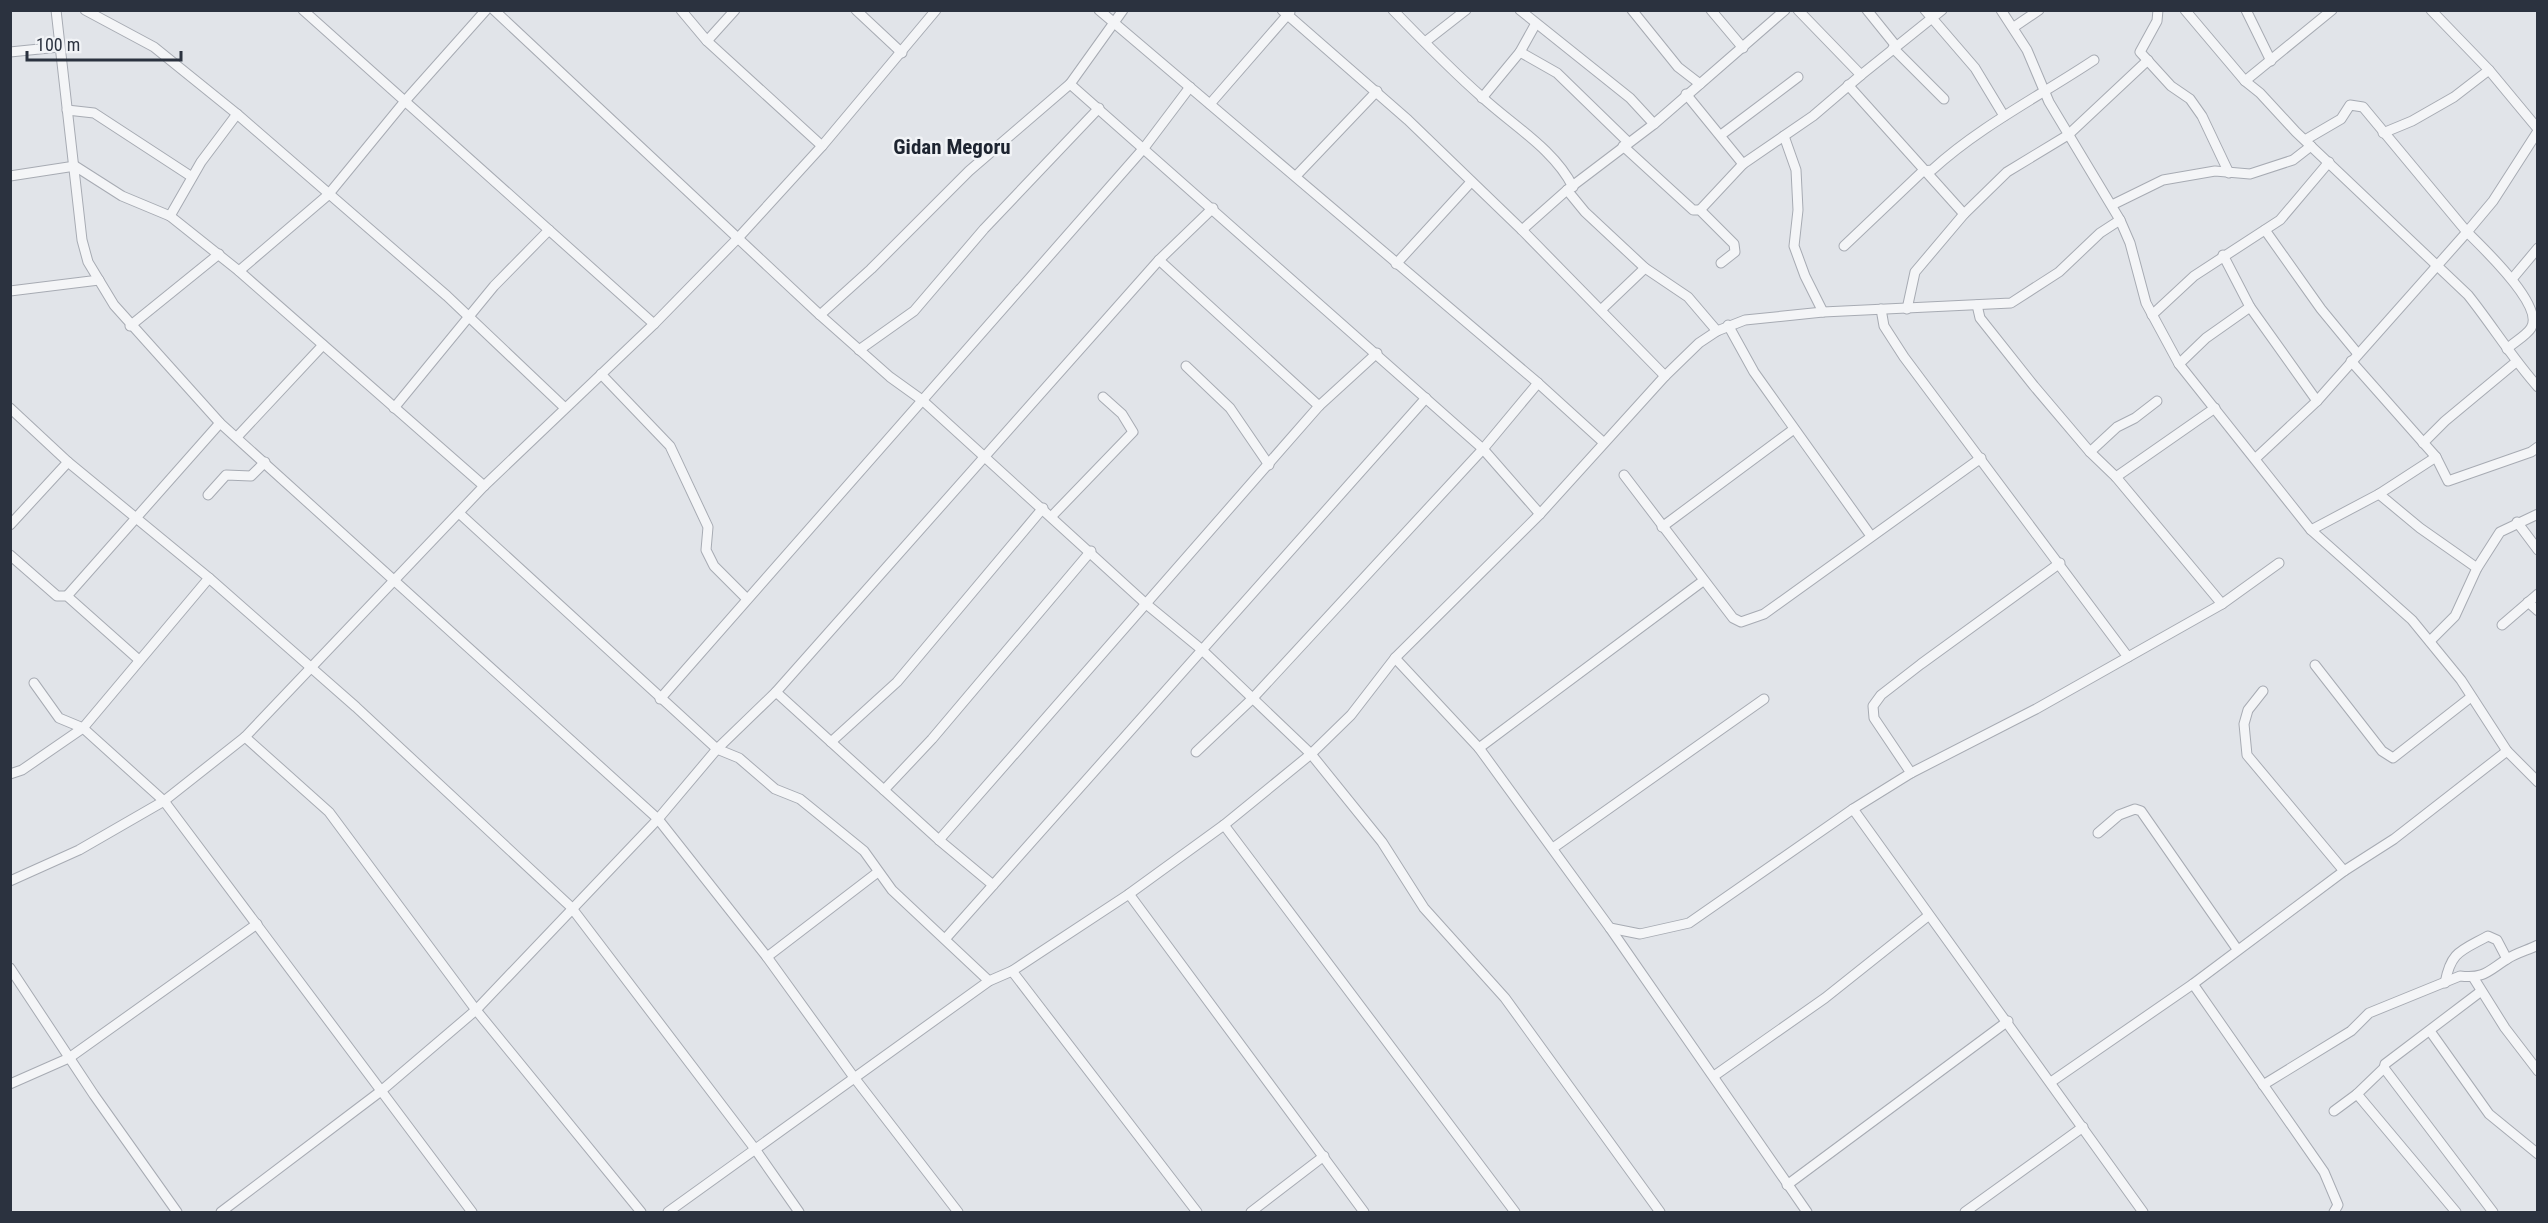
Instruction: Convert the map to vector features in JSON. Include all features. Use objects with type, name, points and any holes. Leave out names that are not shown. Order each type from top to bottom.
[{"type":"street","points":[[56,10],[82,240],[88,262],[130,326],[220,423],[658,819],[767,957],[958,1212]]},
{"type":"street","points":[[85,10],[154,47],[237,114],[468,316],[565,408]]},
{"type":"street","points":[[303,10],[654,324]]},
{"type":"street","points":[[239,271],[328,195],[405,101],[486,10]]},
{"type":"street","points":[[494,10],[820,315],[859,350],[922,400],[1091,551],[1145,603],[1201,649],[1311,754],[1382,842],[1424,908],[1505,998],[1660,1212]]},
{"type":"street","points":[[681,10],[707,41],[822,146]]},
{"type":"street","points":[[707,41],[735,10]]},
{"type":"street","points":[[856,10],[902,53]]},
{"type":"street","points":[[10,881],[79,850],[164,801],[245,737],[393,578],[484,486],[654,324],[739,237],[822,146],[936,10]]},
{"type":"street","points":[[1099,10],[1538,383],[1603,442]]},
{"type":"street","points":[[820,315],[871,269],[969,171],[1070,84],[1123,10]]},
{"type":"street","points":[[1393,10],[1482,98],[1542,148],[1565,173],[1570,188],[1585,212],[1645,268],[1683,292],[1717,331]]},
{"type":"street","points":[[1425,42],[1466,10]]},
{"type":"street","points":[[1520,10],[1535,25],[1617,87],[1654,124]]},
{"type":"street","points":[[1632,10],[1678,67],[1700,84]]},
{"type":"street","points":[[1711,10],[1743,48]]},
{"type":"street","points":[[1522,230],[1570,188],[1654,124],[1785,10]]},
{"type":"street","points":[[1798,10],[1861,75]]},
{"type":"street","points":[[1867,10],[1895,47],[1944,99]]},
{"type":"street","points":[[1925,10],[1975,68],[2004,116]]},
{"type":"street","points":[[1700,210],[1743,164],[1813,116],[1942,10]]},
{"type":"street","points":[[2001,10],[2014,27],[2068,135],[2120,220],[2130,243],[2152,315],[2179,364],[2311,530],[2394,603],[2430,641],[2507,751],[2538,782]]},
{"type":"street","points":[[2014,27],[2038,10]]},
{"type":"street","points":[[2158,10],[2157,21],[2140,52],[2171,86],[2190,99],[2202,116],[2229,173]]},
{"type":"street","points":[[2185,10],[2245,81],[2468,295],[2493,326],[2516,362],[2538,387]]},
{"type":"street","points":[[2246,10],[2271,61]]},
{"type":"street","points":[[2245,81],[2332,10]]},
{"type":"street","points":[[2256,458],[2317,401],[2467,232],[2497,196],[2538,130],[2489,70],[2431,10]]},
{"type":"street","points":[[1209,104],[1287,12],[1377,91],[1522,230],[1602,309],[1665,376]]},
{"type":"street","points":[[1482,98],[1520,52],[1535,25]]},
{"type":"street","points":[[10,52],[59,47]]},
{"type":"street","points":[[1520,52],[1557,73],[1625,144],[1693,210],[1700,210],[1736,247],[1735,252],[1721,263]]},
{"type":"street","points":[[1844,246],[1923,171],[1932,170],[1980,131],[2045,93],[2094,60]]},
{"type":"street","points":[[1907,309],[1915,272],[1964,214],[2007,172],[2068,135],[2148,60]]},
{"type":"street","points":[[2383,133],[2412,121],[2454,98],[2489,70]]},
{"type":"street","points":[[1721,135],[1798,77]]},
{"type":"street","points":[[1070,84],[1214,208],[1483,449],[1540,514]]},
{"type":"street","points":[[1848,85],[1964,214]]},
{"type":"street","points":[[660,699],[1143,147],[1190,87]]},
{"type":"street","points":[[1296,176],[1377,91]]},
{"type":"street","points":[[1686,94],[1743,164]]},
{"type":"street","points":[[2112,205],[2163,180],[2215,171],[2250,174],[2293,160],[2308,143],[2341,119],[2347,108],[2356,104],[2362,107],[2467,232],[2512,279],[2532,309],[2536,319],[2531,330],[2507,349]]},
{"type":"street","points":[[859,350],[915,311],[984,229],[1099,108]]},
{"type":"street","points":[[67,110],[94,113],[192,177]]},
{"type":"street","points":[[170,216],[192,177],[237,114]]},
{"type":"street","points":[[1784,136],[1796,170],[1798,210],[1794,246],[1823,312]]},
{"type":"street","points":[[2152,315],[2194,276],[2223,255],[2265,231],[2293,207],[2329,162]]},
{"type":"street","points":[[10,176],[75,166],[122,196],[170,216],[239,271],[484,486]]},
{"type":"street","points":[[1396,264],[1471,182]]},
{"type":"street","points":[[221,1212],[381,1091],[476,1010],[571,907],[658,819],[717,749],[776,692],[1159,260],[1214,208]]},
{"type":"street","points":[[668,1212],[988,981],[1012,971],[1129,894],[1224,825],[1311,754],[1351,715],[1395,658],[1540,514],[1603,442],[1699,343],[1728,325],[1745,320],[1823,312],[2011,303],[2059,272],[2095,237],[2120,220]]},
{"type":"street","points":[[394,408],[468,316],[549,230]]},
{"type":"street","points":[[2265,231],[2354,358],[2436,457],[2448,481],[2531,452],[2538,447]]},
{"type":"street","points":[[2512,279],[2538,248]]},
{"type":"street","points":[[130,326],[219,254]]},
{"type":"street","points":[[2223,255],[2250,307],[2317,401]]},
{"type":"street","points":[[1159,260],[1319,406]]},
{"type":"street","points":[[1602,309],[1645,268]]},
{"type":"street","points":[[10,291],[99,280]]},
{"type":"street","points":[[1977,305],[1980,318],[1991,333],[2090,452],[2116,477],[2222,604]]},
{"type":"street","points":[[2179,364],[2206,338],[2250,307]]},
{"type":"street","points":[[1881,309],[1884,326],[1904,357],[2128,657]]},
{"type":"street","points":[[1728,325],[1754,372],[1871,536]]},
{"type":"street","points":[[237,437],[323,345]]},
{"type":"street","points":[[939,840],[1319,406],[1377,353]]},
{"type":"street","points":[[2423,444],[2445,421],[2516,362]]},
{"type":"street","points":[[1186,366],[1230,408],[1269,465]]},
{"type":"street","points":[[601,374],[670,446],[708,527],[706,550],[714,566],[747,599]]},
{"type":"street","points":[[1196,752],[1252,699],[1483,449],[1538,383]]},
{"type":"street","points":[[1052,516],[1133,432],[1122,414],[1103,397]]},
{"type":"street","points":[[946,938],[1426,398]]},
{"type":"street","points":[[2090,452],[2117,427],[2135,418],[2157,401]]},
{"type":"street","points":[[10,408],[68,462],[209,578],[571,907],[755,1149],[799,1212]]},
{"type":"street","points":[[2116,477],[2215,408]]},
{"type":"street","points":[[67,596],[220,423]]},
{"type":"street","points":[[1662,527],[1794,429]]},
{"type":"street","points":[[2311,530],[2379,494],[2436,457]]},
{"type":"street","points":[[1624,475],[1703,581],[1733,618],[1741,622],[1764,614],[1981,458]]},
{"type":"street","points":[[10,525],[68,462]]},
{"type":"street","points":[[208,495],[226,475],[251,476],[265,462]]},
{"type":"street","points":[[2379,494],[2420,528],[2476,568]]},
{"type":"street","points":[[831,742],[897,682],[1043,508]]},
{"type":"street","points":[[459,513],[717,749],[739,758],[775,789],[800,799],[864,851],[892,890],[946,938],[988,981]]},
{"type":"street","points":[[2430,641],[2455,616],[2476,568],[2500,532],[2538,514]]},
{"type":"street","points":[[2517,522],[2538,550]]},
{"type":"street","points":[[884,790],[932,739],[1091,551]]},
{"type":"street","points":[[10,555],[57,596],[67,596],[139,660]]},
{"type":"street","points":[[1911,773],[1874,718],[1873,706],[1881,695],[1921,664],[2060,563]]},
{"type":"street","points":[[1610,928],[1640,934],[1689,924],[1853,810],[1911,773],[2036,709],[2222,604],[2279,563]]},
{"type":"street","points":[[10,774],[22,770],[83,728],[209,578]]},
{"type":"street","points":[[1479,748],[1703,581]]},
{"type":"street","points":[[2502,625],[2538,594]]},
{"type":"street","points":[[2528,602],[2538,612]]},
{"type":"street","points":[[1395,658],[1479,748],[1610,928],[1807,1212]]},
{"type":"street","points":[[2315,665],[2382,751],[2393,758],[2471,697]]},
{"type":"street","points":[[34,682],[59,718],[83,728],[164,801],[472,1212]]},
{"type":"street","points":[[2263,691],[2248,710],[2244,724],[2247,755],[2344,871]]},
{"type":"street","points":[[776,692],[939,840],[993,885]]},
{"type":"street","points":[[1553,848],[1764,699]]},
{"type":"street","points":[[245,737],[329,812],[476,1010],[641,1212]]},
{"type":"street","points":[[2050,1082],[2193,984],[2236,949],[2344,871],[2394,839],[2507,751]]},
{"type":"street","points":[[2098,833],[2119,815],[2135,809],[2141,812],[2236,949]]},
{"type":"street","points":[[1853,810],[2143,1212]]},
{"type":"street","points":[[1224,825],[1515,1212]]},
{"type":"street","points":[[767,957],[878,872]]},
{"type":"street","points":[[1129,894],[1364,1212]]},
{"type":"street","points":[[1714,1076],[1825,998],[1928,916]]},
{"type":"street","points":[[10,1084],[69,1058],[257,924]]},
{"type":"street","points":[[2445,983],[2449,962],[2460,952],[2488,936],[2497,940],[2507,959]]},
{"type":"street","points":[[2263,1085],[2351,1031],[2369,1013],[2460,975],[2473,977],[2494,971],[2507,959],[2538,945]]},
{"type":"street","points":[[10,968],[69,1058],[177,1212]]},
{"type":"street","points":[[1012,971],[1197,1212]]},
{"type":"street","points":[[2473,977],[2480,992],[2538,1071]]},
{"type":"street","points":[[2193,984],[2324,1172],[2338,1205],[2334,1212]]},
{"type":"street","points":[[2334,1111],[2357,1094],[2384,1068],[2385,1064],[2480,992]]},
{"type":"street","points":[[1787,1185],[2007,1021]]},
{"type":"street","points":[[2430,1031],[2489,1114],[2538,1154]]},
{"type":"street","points":[[2384,1068],[2493,1212]]},
{"type":"street","points":[[2357,1094],[2456,1212]]},
{"type":"street","points":[[1965,1212],[2083,1127]]},
{"type":"street","points":[[1251,1212],[1324,1156]]},
{"type":"district","name":"Gidan Megoru","points":[[952,147]]}]
